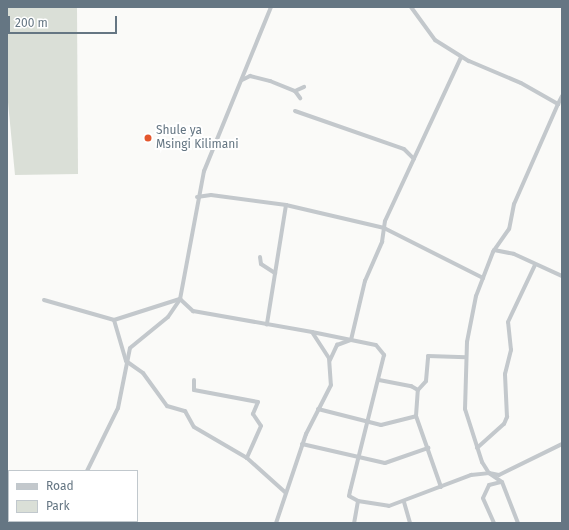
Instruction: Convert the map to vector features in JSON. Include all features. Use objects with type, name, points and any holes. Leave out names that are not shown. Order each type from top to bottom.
[{"type":"street","points":[[87,470],[118,408],[126,361],[135,341],[160,324],[174,309],[180,299],[197,197],[209,156],[242,80],[244,68],[271,7]]},
{"type":"street","points":[[411,7],[435,40],[461,57],[528,86],[558,104]]},
{"type":"street","points":[[351,340],[365,281],[382,242],[384,228],[461,57]]},
{"type":"street","points":[[242,80],[250,76],[295,91],[300,98]]},
{"type":"street","points":[[295,91],[304,87]]},
{"type":"street","points":[[518,523],[502,482],[489,473],[477,448],[465,409],[466,357],[469,325],[483,278],[494,250],[509,229],[517,198],[562,96]]},
{"type":"street","points":[[295,111],[404,149],[414,159]]},
{"type":"street","points":[[197,197],[211,194],[286,205],[384,228],[483,278]]},
{"type":"street","points":[[267,324],[274,271],[286,205]]},
{"type":"street","points":[[494,250],[514,254],[535,265],[562,276]]},
{"type":"street","points":[[260,257],[261,264],[274,271]]},
{"type":"street","points":[[477,448],[504,424],[507,417],[505,374],[511,350],[508,322],[535,265]]},
{"type":"street","points":[[180,299],[185,307]]},
{"type":"street","points":[[44,300],[114,320],[180,299]]},
{"type":"street","points":[[174,309],[185,307],[312,332],[376,345],[383,351],[379,380],[369,423],[357,459],[349,496],[358,501],[389,506],[404,502],[472,475],[489,473],[499,475],[562,444]]},
{"type":"street","points":[[114,320],[126,361],[143,373],[168,406],[185,411],[194,427],[247,458],[286,493]]},
{"type":"street","points":[[276,523],[302,444],[331,385],[329,363],[312,332]]},
{"type":"street","points":[[329,363],[337,345],[351,340]]},
{"type":"street","points":[[441,487],[416,416],[418,390],[426,381],[428,356],[466,357]]},
{"type":"street","points":[[194,380],[194,390],[258,402],[253,414],[261,426],[247,458]]},
{"type":"street","points":[[379,380],[411,386],[418,390]]},
{"type":"street","points":[[318,409],[381,425],[416,416]]},
{"type":"street","points":[[302,444],[357,459],[385,463],[428,448]]},
{"type":"street","points":[[494,523],[483,498],[485,489],[494,480],[502,482]]},
{"type":"street","points":[[354,523],[358,501]]},
{"type":"street","points":[[404,502],[410,523]]},
{"type":"green space","points":[[7,7],[77,7],[78,174],[15,175],[7,92]]},
{"type":"place","name":"Shule ya Msingi Kilimani","points":[[148,138]]}]
